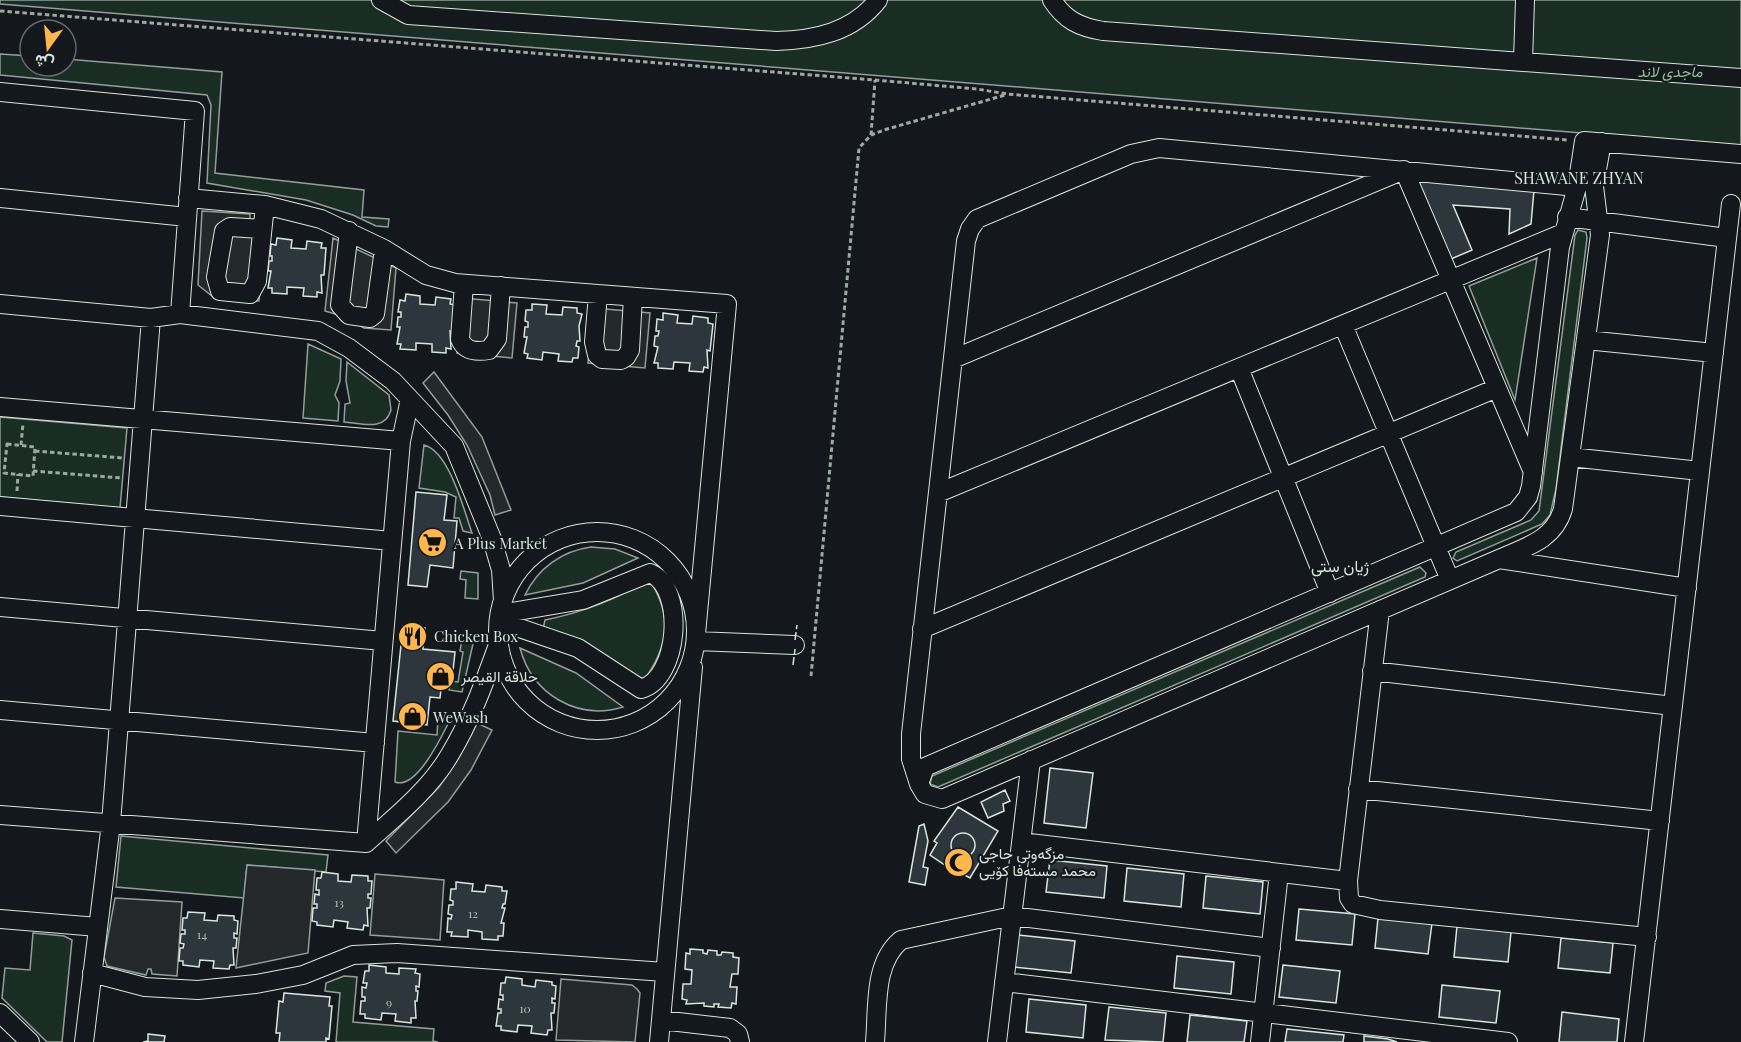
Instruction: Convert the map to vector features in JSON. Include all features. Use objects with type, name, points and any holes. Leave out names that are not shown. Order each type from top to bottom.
[{"type":"street","points":[[381,0],[408,15],[776,41],[820,36],[845,28],[864,15],[878,0]]},
{"type":"street","points":[[1052,0],[1059,10],[1077,25],[1102,31],[1741,78]]},
{"type":"street","points":[[1523,61],[1525,0]]},
{"type":"street","points":[[0,92],[195,111],[180,314]]},
{"type":"street","points":[[1593,142],[1741,154]]},
{"type":"street","points":[[919,784],[925,767],[1516,512],[1527,497],[1533,472],[1565,225],[1593,142]]},
{"type":"street","points":[[1578,187],[1159,148],[1131,154],[988,213],[973,224],[968,235],[953,359],[910,747],[919,784],[925,794],[942,799],[1540,541],[1555,528],[1563,509],[1600,222],[1594,186],[1593,142]]},
{"type":"street","points":[[1404,170],[1533,472]]},
{"type":"street","points":[[953,359],[1404,170]]},
{"type":"street","points":[[0,198],[187,217]]},
{"type":"street","points":[[188,198],[265,206],[321,219],[384,249],[426,275],[464,284],[727,304],[659,1042]]},
{"type":"street","points":[[1634,1042],[1731,204]]},
{"type":"street","points":[[262,229],[265,206]]},
{"type":"street","points":[[938,493],[1451,279],[1565,225],[1600,222],[1727,238]]},
{"type":"street","points":[[349,231],[340,305],[349,315],[370,318],[375,314],[384,249]]},
{"type":"street","points":[[464,284],[460,339],[468,350],[481,351],[489,350],[497,339],[501,286]]},
{"type":"street","points":[[598,294],[594,349],[602,359],[613,361],[621,360],[630,350],[633,297]]},
{"type":"street","points":[[0,304],[151,318],[180,314],[318,331],[374,366],[410,399],[454,446],[501,570],[499,641],[482,691],[448,758],[408,806],[366,843],[0,814]]},
{"type":"street","points":[[84,1042],[111,823],[151,318]]},
{"type":"street","points":[[1343,325],[1450,580]]},
{"type":"street","points":[[1586,340],[1714,353]]},
{"type":"street","points":[[1239,368],[1330,593]]},
{"type":"street","points":[[922,629],[1497,388]]},
{"type":"street","points":[[366,843],[400,441],[410,399]]},
{"type":"street","points":[[0,407],[400,441]]},
{"type":"street","points":[[1570,457],[1700,471]]},
{"type":"street","points":[[8,502],[135,518],[392,541]]},
{"type":"street","points":[[482,691],[495,680],[505,680],[515,686],[535,707],[560,722],[589,729],[618,727],[646,717],[669,699],[686,675],[695,640],[693,606],[682,581],[665,560],[637,541],[610,533],[576,535],[550,544],[526,563],[512,582],[501,612]]},
{"type":"street","points":[[496,554],[506,566],[516,567],[526,563]]},
{"type":"street","points":[[1499,559],[1687,588]]},
{"type":"street","points":[[650,573],[658,578],[668,596],[673,615],[674,634],[670,653],[661,670],[647,688],[641,689],[578,648],[501,612],[583,600],[650,573]]},
{"type":"street","points":[[0,607],[383,641]]},
{"type":"street","points":[[1380,610],[1348,881],[1349,898],[1360,908],[1647,937]]},
{"type":"street","points":[[695,640],[795,645]]},
{"type":"street","points":[[499,641],[506,668],[515,686]]},
{"type":"street","points":[[1372,671],[1673,706]]},
{"type":"street","points":[[0,710],[375,743]]},
{"type":"street","points":[[996,1042],[1031,760]]},
{"type":"street","points":[[1359,789],[1660,821]]},
{"type":"street","points":[[1021,842],[1348,881]]},
{"type":"street","points":[[1260,1042],[1279,873]]},
{"type":"street","points":[[875,1042],[882,963],[890,949],[902,940],[1012,916],[1271,948]]},
{"type":"street","points":[[0,919],[98,927]]},
{"type":"street","points":[[92,973],[145,987],[198,990],[256,984],[303,975],[353,955],[397,953],[665,972]]},
{"type":"street","points":[[1004,982],[1508,1042]]},
{"type":"street","points":[[0,1013],[30,1042]]},
{"type":"street","points":[[661,1020],[730,1028],[738,1034],[740,1042]]},
{"type":"path","points":[[0,11],[875,80],[977,89],[1007,94],[1593,142]]},
{"type":"path","points":[[871,135],[875,80]]},
{"type":"path","points":[[811,676],[859,148],[871,135],[1007,94]]},
{"type":"path","points":[[21,445],[24,418]]},
{"type":"path","points":[[7,444],[21,445],[35,447],[33,476],[4,473],[7,444]]},
{"type":"path","points":[[35,451],[124,458]]},
{"type":"path","points":[[0,458],[6,459]]},
{"type":"path","points":[[33,471],[122,478]]},
{"type":"path","points":[[8,502],[18,474]]},
{"type":"green space","name":"ماجدی لاند","points":[[0,0],[1741,0],[1741,146],[0,4]]},
{"type":"green space","points":[[0,54],[18,55],[18,77],[0,75]]},
{"type":"green space","points":[[78,60],[222,72],[215,173],[364,190],[362,217],[389,219],[388,227],[376,226],[353,215],[306,200],[207,183],[211,105],[207,95],[31,78],[78,78]]},
{"type":"green space","points":[[1578,230],[1586,232],[1587,238],[1556,489],[1550,515],[1542,524],[1457,561],[1453,558],[1456,552],[1531,520],[1539,511],[1575,235]]},
{"type":"green space","points":[[1537,258],[1515,400],[1469,286]]},
{"type":"green space","points":[[308,344],[341,359],[340,381],[335,395],[339,403],[338,421],[303,418]]},
{"type":"green space","points":[[347,362],[389,395],[391,410],[384,421],[372,425],[344,422],[345,404],[350,403],[346,381]]},
{"type":"green space","points":[[0,417],[127,428],[120,508],[0,497]]},
{"type":"green space","points":[[424,445],[441,458],[448,469],[472,533],[463,531],[459,518],[454,518],[456,497],[445,492],[419,488]]},
{"type":"green space","points":[[591,547],[615,549],[638,558],[583,583],[525,595],[530,585],[552,562],[570,552]]},
{"type":"green space","points":[[1420,567],[1426,573],[1425,577],[938,787],[930,784],[932,776]]},
{"type":"green space","points":[[461,571],[478,573],[478,599],[465,598],[466,580],[460,579]]},
{"type":"green space","points":[[649,579],[662,606],[665,632],[658,657],[642,683],[543,629],[545,620],[599,604]]},
{"type":"green space","points":[[463,633],[475,635],[462,692],[449,690],[451,681],[458,682],[463,652],[460,651]]},
{"type":"green space","points":[[520,648],[576,673],[623,707],[589,710],[573,707],[559,700],[535,679]]},
{"type":"green space","points":[[438,719],[449,722],[427,761],[411,778],[403,782],[395,782],[398,731],[437,735]]},
{"type":"green space","points":[[121,836],[328,855],[326,872],[247,865],[244,898],[116,887]]},
{"type":"green space","points":[[33,933],[64,936],[72,940],[62,1042],[47,1042],[2,998],[5,968],[30,970]]},
{"type":"green space","points":[[344,976],[357,977],[353,1022],[434,1029],[433,1041],[438,1042],[336,1042],[340,993],[325,991],[326,983]]},
{"type":"shaded area","points":[[202,211],[250,214],[250,222],[267,214],[259,301],[212,296],[198,285]]},
{"type":"shaded area","points":[[333,238],[396,268],[391,330],[364,328],[345,317],[325,311]]},
{"type":"shaded area","points":[[462,298],[517,303],[512,358],[457,353]]},
{"type":"shaded area","points":[[594,308],[650,313],[645,368],[588,363]]},
{"type":"shaded area","points":[[434,372],[482,437],[511,510],[495,515],[490,495],[467,445],[448,415],[423,383]]},
{"type":"shaded area","points":[[477,723],[492,730],[471,770],[448,802],[396,853],[386,841],[439,787],[458,759]]},
{"type":"shaded area","points":[[247,865],[315,870],[308,953],[236,968]]},
{"type":"shaded area","points":[[375,874],[444,880],[440,940],[370,935]]},
{"type":"shaded area","points":[[115,898],[182,902],[177,976],[152,974],[151,969],[148,969],[146,975],[107,966],[104,957]]},
{"type":"shaded area","points":[[561,979],[632,985],[637,989],[640,993],[635,1042],[556,1040]]},
{"type":"building","points":[[1417,179],[1534,190],[1531,224],[1509,234],[1510,209],[1453,205],[1472,250],[1451,259]]},
{"type":"building","points":[[277,238],[292,240],[291,248],[306,249],[307,241],[322,243],[321,248],[326,248],[324,275],[321,275],[322,293],[317,292],[317,297],[303,296],[304,288],[287,287],[287,294],[272,293],[272,288],[268,288],[271,271],[268,271],[269,261],[272,261],[271,244],[276,245]]},
{"type":"building","points":[[406,294],[420,296],[420,304],[435,305],[436,297],[451,299],[450,304],[455,305],[453,332],[450,331],[451,349],[446,348],[446,353],[432,352],[432,344],[416,343],[416,350],[400,349],[401,344],[397,344],[400,327],[397,327],[401,312],[398,312],[400,300],[405,301]]},
{"type":"building","points":[[532,304],[547,305],[546,314],[562,315],[563,307],[577,308],[577,313],[582,314],[579,326],[580,341],[577,341],[576,346],[579,347],[578,358],[573,358],[572,362],[558,361],[559,354],[543,352],[542,360],[527,358],[528,354],[524,353],[527,337],[524,337],[525,327],[528,327],[528,322],[525,321],[526,310],[532,310]]},
{"type":"building","points":[[663,313],[678,315],[677,323],[692,324],[693,316],[708,318],[708,323],[713,324],[710,351],[707,350],[708,368],[704,367],[703,372],[689,371],[690,363],[674,362],[673,369],[658,368],[658,363],[654,363],[658,347],[654,346],[655,336],[658,336],[659,331],[656,331],[657,319],[663,320]]},
{"type":"building","name":"A Plus Market","points":[[416,492],[447,495],[444,520],[457,521],[453,568],[430,565],[427,587],[408,585]]},
{"type":"building","points":[[403,626],[425,628],[423,649],[455,652],[453,671],[443,670],[440,698],[430,697],[427,725],[393,721]]},
{"type":"building","points":[[1050,768],[1093,773],[1086,828],[1044,823]]},
{"type":"building","points":[[1005,790],[1010,801],[1003,804],[1004,811],[988,818],[981,802]]},
{"type":"building","points":[[958,807],[998,831],[970,878],[963,874],[961,876],[930,855],[937,843],[934,841]]},
{"type":"building","points":[[924,824],[928,841],[923,867],[928,868],[925,885],[909,882],[919,826]]},
{"type":"building","points":[[963,833],[972,836],[975,845],[972,854],[963,857],[954,854],[951,845],[954,836]]},
{"type":"building","points":[[1050,860],[1107,866],[1104,898],[1046,892]]},
{"type":"building","points":[[1127,868],[1184,874],[1181,907],[1124,901]]},
{"type":"building","points":[[322,872],[338,874],[338,881],[351,882],[352,875],[368,876],[368,881],[372,881],[371,894],[368,894],[368,898],[371,898],[370,908],[367,908],[368,926],[364,925],[363,930],[347,928],[348,922],[334,920],[333,927],[317,925],[317,922],[312,921],[313,908],[317,908],[317,904],[314,904],[315,894],[319,895],[319,890],[316,890],[317,878],[321,878]]},
{"type":"building","points":[[1206,876],[1263,882],[1260,914],[1203,908]]},
{"type":"building","points":[[456,882],[473,884],[472,891],[485,892],[486,885],[502,887],[502,891],[507,891],[502,908],[505,908],[501,923],[504,923],[503,936],[498,936],[498,940],[482,939],[482,932],[468,930],[468,937],[451,936],[452,932],[447,932],[448,918],[451,919],[452,915],[448,914],[449,905],[453,905],[453,901],[450,900],[451,889],[456,889]]},
{"type":"building","points":[[1299,909],[1355,914],[1352,945],[1296,940]]},
{"type":"building","points":[[188,912],[205,913],[204,920],[217,921],[218,915],[234,916],[234,920],[238,921],[237,934],[234,933],[234,938],[237,938],[236,948],[233,948],[234,965],[230,965],[229,969],[213,968],[214,961],[200,960],[199,967],[183,965],[183,961],[179,961],[180,948],[183,948],[184,944],[180,943],[181,934],[185,934],[185,930],[182,930],[183,918],[187,918]]},
{"type":"building","points":[[1378,918],[1432,923],[1428,954],[1375,948]]},
{"type":"building","points":[[1457,926],[1511,932],[1508,962],[1454,957]]},
{"type":"building","points":[[1018,935],[1075,941],[1071,973],[1014,967]]},
{"type":"building","points":[[1561,938],[1613,943],[1610,973],[1558,968]]},
{"type":"building","points":[[690,949],[703,950],[703,953],[707,954],[708,950],[717,951],[717,955],[721,955],[722,952],[733,953],[733,957],[739,958],[738,974],[732,974],[730,987],[737,987],[736,1004],[732,1003],[731,1008],[718,1007],[719,1004],[714,1004],[714,1007],[704,1006],[704,1003],[686,1004],[687,1000],[682,999],[683,984],[691,984],[692,970],[685,969],[686,953],[690,954]]},
{"type":"building","points":[[1177,956],[1234,962],[1231,994],[1174,988]]},
{"type":"building","points":[[369,965],[386,967],[386,973],[399,974],[399,968],[416,969],[415,973],[420,974],[419,987],[416,986],[416,991],[418,991],[417,1001],[415,1001],[416,1018],[411,1018],[411,1023],[395,1021],[396,1014],[382,1013],[381,1020],[365,1018],[365,1014],[360,1014],[361,1001],[365,1001],[365,997],[362,997],[362,987],[366,988],[367,983],[363,983],[365,971],[369,971]]},
{"type":"building","points":[[1283,965],[1340,971],[1336,1003],[1279,997]]},
{"type":"building","points":[[506,977],[522,979],[522,985],[535,987],[536,980],[552,982],[552,985],[556,986],[555,999],[552,998],[552,1003],[555,1003],[554,1013],[551,1013],[552,1030],[548,1030],[547,1035],[531,1033],[532,1026],[518,1025],[517,1032],[501,1030],[501,1026],[496,1026],[498,1013],[501,1013],[501,1009],[498,1009],[499,999],[503,1000],[503,995],[500,995],[501,983],[505,983]]},
{"type":"building","points":[[1442,985],[1500,991],[1496,1023],[1439,1017]]},
{"type":"building","points":[[284,993],[330,997],[329,1006],[332,1006],[329,1039],[326,1038],[326,1042],[279,1042],[280,1033],[276,1033],[279,1001],[283,1002]]},
{"type":"building","points":[[1029,999],[1086,1005],[1083,1038],[1026,1032]]},
{"type":"building","points":[[1109,1007],[1166,1013],[1163,1042],[1105,1040]]},
{"type":"building","points":[[1562,1012],[1619,1019],[1617,1042],[1559,1042]]},
{"type":"building","points":[[1190,1015],[1247,1021],[1244,1042],[1187,1042]]},
{"type":"building","points":[[1287,1029],[1344,1035],[1343,1042],[1285,1042]]},
{"type":"building","points":[[148,1034],[165,1036],[164,1042],[143,1042],[148,1041]]},
{"type":"building","points":[[1364,1036],[1388,1039],[1397,1042],[1364,1042]]},
{"type":"fence","points":[[795,640],[797,625]]},
{"type":"fence","points":[[793,665],[795,649]]},
{"type":"place","name":"A Plus Market","points":[[433,543]]},
{"type":"place","name":"Chicken Box","points":[[413,636]]},
{"type":"place","name":"حلاقة القيصر","points":[[440,676]]},
{"type":"place","name":"WeWash","points":[[412,717]]},
{"type":"place","name":"مزگەوتی حاجی محمد مستەفا کۆیی","points":[[958,862]]},
{"type":"district","name":"SHAWANE ZHYAN","points":[[1579,177]]},
{"type":"district","name":"ژیان ستی","points":[[1340,565]]}]
